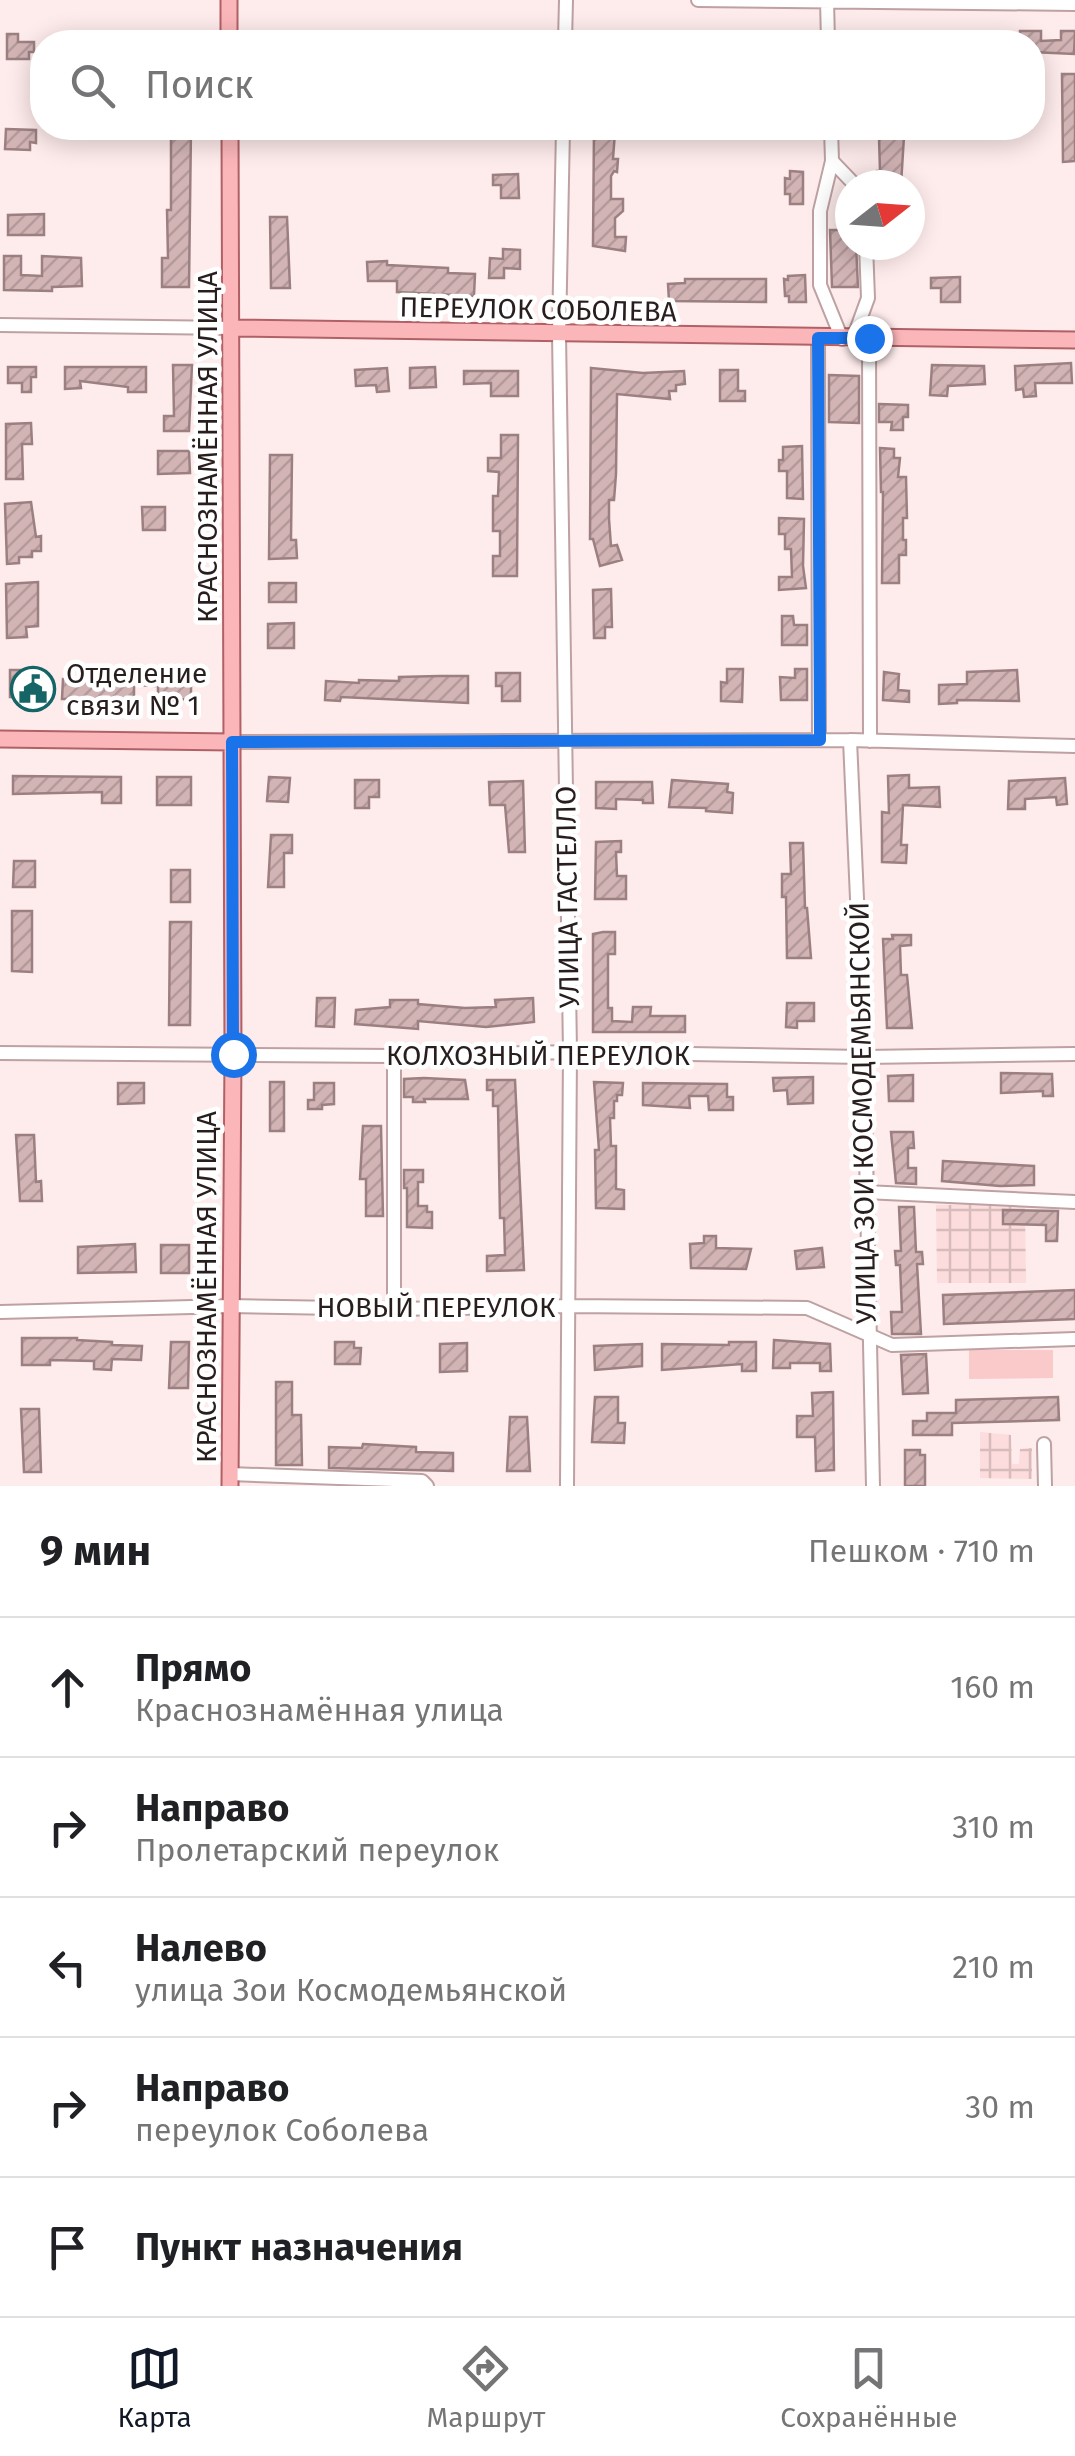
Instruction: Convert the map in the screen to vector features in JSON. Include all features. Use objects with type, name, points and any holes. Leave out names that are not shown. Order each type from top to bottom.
[{"type":"main road","points":[[229,0],[230,30]]},
{"type":"main road","name":"КРАСНОЗНАМЁННАЯ УЛИЦА","points":[[230,140],[230,1480]]},
{"type":"main road","name":"ПЕРЕУЛОК СОБОЛЕВА","points":[[233,328],[1075,340]]},
{"type":"main road","points":[[0,740],[232,742]]},
{"type":"street","points":[[565,30],[566,0]]},
{"type":"street","points":[[698,0],[1075,4]]},
{"type":"street","points":[[827,2],[828,30]]},
{"type":"street","name":"УЛИЦА ГАСТЕЛЛО","points":[[564,140],[559,334],[570,1052],[567,1486]]},
{"type":"street","points":[[831,140],[832,161],[820,211],[820,285],[855,338]]},
{"type":"street","points":[[832,161],[841,170]]},
{"type":"street","points":[[867,260],[868,298],[855,338],[870,740]]},
{"type":"street","name":"ПЕРЕУЛОК СОБОЛЕВА","points":[[0,325],[233,328]]},
{"type":"street","points":[[818,338],[820,740]]},
{"type":"street","name":"УЛИЦА ЗОИ КОСМОДЕМЬЯНСКОЙ","points":[[850,740],[864,1057],[873,1486]]},
{"type":"street","points":[[232,742],[870,740],[1075,746]]},
{"type":"street","name":"КОЛХОЗНЫЙ ПЕРЕУЛОК","points":[[0,1054],[1075,1054]]},
{"type":"street","points":[[394,1056],[394,1309]]},
{"type":"street","points":[[866,1192],[1075,1202]]},
{"type":"street","name":"НОВЫЙ ПЕРЕУЛОК","points":[[0,1312],[230,1306],[807,1308],[892,1345],[1075,1339]]},
{"type":"street","points":[[1044,1444],[1045,1486]]},
{"type":"street","points":[[230,1480],[422,1482],[427,1486]]},
{"type":"shaded area","points":[[1025,1204],[1026,1283],[937,1283],[936,1205]]},
{"type":"shaded area","points":[[969,1350],[1053,1350],[1053,1378],[969,1379]]},
{"type":"shaded area","points":[[980,1432],[1011,1435],[1012,1464],[1019,1464],[1020,1449],[1032,1448],[1032,1479],[980,1478]]},
{"type":"building","points":[[1061,31],[1075,31],[1074,54],[1045,53],[1045,41],[1061,40]]},
{"type":"building","points":[[7,34],[18,34],[18,42],[30,42],[29,59],[7,59]]},
{"type":"building","points":[[1062,74],[1075,74],[1075,161],[1063,162]]},
{"type":"building","points":[[6,129],[30,130],[30,140],[36,140],[30,142],[30,150],[5,149]]},
{"type":"building","points":[[171,140],[191,140],[189,287],[162,287],[162,258],[168,258],[167,210],[171,210]]},
{"type":"building","points":[[594,140],[614,140],[613,159],[618,159],[617,172],[611,176],[611,199],[623,199],[623,211],[615,218],[615,237],[626,237],[625,251],[593,246]]},
{"type":"building","points":[[879,140],[904,140],[902,170],[880,170]]},
{"type":"building","points":[[790,171],[803,172],[803,204],[790,204],[790,194],[785,194],[785,178],[790,179]]},
{"type":"building","points":[[518,174],[519,198],[501,198],[501,185],[493,185],[493,175]]},
{"type":"building","points":[[44,214],[44,235],[8,235],[8,215]]},
{"type":"building","points":[[270,217],[287,217],[290,288],[271,288]]},
{"type":"building","points":[[830,230],[835,230],[835,260],[857,260],[858,287],[832,287]]},
{"type":"building","points":[[503,249],[520,250],[520,269],[504,268],[504,278],[489,278],[490,258],[503,259]]},
{"type":"building","points":[[4,256],[21,256],[21,275],[42,276],[42,256],[81,258],[82,286],[52,287],[52,291],[4,290]]},
{"type":"building","points":[[387,261],[387,265],[448,268],[448,273],[475,274],[474,296],[397,292],[397,281],[368,281],[367,262]]},
{"type":"building","points":[[805,275],[806,302],[789,302],[784,279]]},
{"type":"building","points":[[960,277],[960,302],[941,302],[941,288],[931,288],[931,278]]},
{"type":"building","points":[[685,279],[766,279],[766,302],[669,301],[668,284],[685,283]]},
{"type":"building","points":[[1071,363],[1072,383],[1035,383],[1036,396],[1024,397],[1023,389],[1016,390],[1015,366]]},
{"type":"building","points":[[173,365],[192,365],[189,431],[164,431],[164,416],[174,416]]},
{"type":"building","points":[[932,365],[984,366],[985,384],[948,386],[947,396],[930,395]]},
{"type":"building","points":[[8,367],[36,367],[31,392],[22,392],[22,383],[8,383]]},
{"type":"building","points":[[65,367],[146,367],[146,392],[80,381],[81,388],[65,389]]},
{"type":"building","points":[[435,367],[436,387],[410,388],[410,368]]},
{"type":"building","points":[[387,368],[389,391],[377,392],[376,385],[356,386],[355,370]]},
{"type":"building","points":[[591,368],[643,373],[684,371],[685,384],[669,391],[670,399],[617,394],[616,474],[609,519],[611,546],[617,545],[622,560],[600,566],[590,539]]},
{"type":"building","points":[[720,370],[738,370],[738,391],[745,391],[745,401],[720,401]]},
{"type":"building","points":[[464,371],[518,371],[518,396],[491,396],[491,383],[464,384]]},
{"type":"building","points":[[829,375],[859,376],[859,423],[829,422]]},
{"type":"building","points":[[879,404],[908,405],[903,430],[891,430],[892,422],[879,422]]},
{"type":"building","points":[[31,423],[32,444],[22,444],[23,479],[6,479],[6,424]]},
{"type":"building","points":[[501,435],[518,435],[517,576],[493,576],[493,556],[500,556],[500,531],[493,531],[493,496],[498,496],[499,472],[488,471],[488,458],[501,458]]},
{"type":"building","points":[[802,446],[803,499],[787,498],[787,471],[779,471],[779,460],[783,460],[783,447]]},
{"type":"building","points":[[880,448],[894,449],[894,458],[900,458],[898,477],[906,477],[906,555],[899,555],[899,583],[882,583]]},
{"type":"building","points":[[158,451],[189,451],[190,473],[158,474]]},
{"type":"building","points":[[270,455],[292,455],[291,540],[296,540],[297,558],[269,559]]},
{"type":"building","points":[[31,502],[41,551],[32,551],[32,557],[19,557],[19,563],[7,564],[5,504]]},
{"type":"building","points":[[142,507],[165,507],[165,530],[143,530]]},
{"type":"building","points":[[779,518],[804,519],[806,588],[779,590],[779,577],[792,577],[791,549],[785,549],[785,534],[779,534]]},
{"type":"building","points":[[38,582],[38,626],[26,627],[27,637],[7,638],[6,584]]},
{"type":"building","points":[[269,583],[296,583],[296,602],[269,602]]},
{"type":"building","points":[[611,589],[612,627],[605,627],[605,638],[594,638],[593,590]]},
{"type":"building","points":[[782,616],[793,616],[794,625],[807,625],[807,645],[782,645]]},
{"type":"building","points":[[294,623],[294,648],[268,648],[268,624]]},
{"type":"building","points":[[727,669],[743,669],[742,702],[721,701],[721,682],[727,683]]},
{"type":"building","points":[[795,669],[807,669],[807,700],[781,700],[780,677],[795,678]]},
{"type":"building","points":[[10,670],[24,670],[24,676],[36,676],[36,681],[42,681],[41,698],[10,697]]},
{"type":"building","points":[[1017,670],[1019,701],[957,700],[939,704],[939,685],[967,684],[967,672]]},
{"type":"building","points":[[884,672],[899,674],[898,690],[909,691],[909,702],[883,700]]},
{"type":"building","points":[[496,673],[520,673],[520,701],[502,701],[502,686],[496,686]]},
{"type":"building","points":[[107,674],[155,677],[155,686],[134,685],[134,699],[62,699],[63,679],[107,681]]},
{"type":"building","points":[[468,676],[468,703],[341,697],[340,701],[325,700],[326,681],[359,683],[399,681],[399,677]]},
{"type":"building","points":[[158,681],[191,681],[191,699],[158,700]]},
{"type":"building","points":[[909,775],[909,788],[939,787],[940,807],[903,805],[901,845],[907,845],[906,863],[882,862],[882,812],[889,813],[888,776]]},
{"type":"building","points":[[13,776],[121,777],[121,803],[102,803],[102,792],[13,794]]},
{"type":"building","points":[[157,777],[191,777],[191,805],[157,805]]},
{"type":"building","points":[[269,777],[290,778],[288,802],[267,801]]},
{"type":"building","points":[[1065,778],[1067,804],[1057,805],[1056,797],[1025,799],[1025,809],[1008,809],[1009,781]]},
{"type":"building","points":[[355,780],[379,780],[379,797],[369,797],[369,808],[355,808]]},
{"type":"building","points":[[672,780],[728,784],[727,792],[733,793],[732,813],[669,807]]},
{"type":"building","points":[[523,781],[525,852],[509,852],[505,805],[490,805],[489,782]]},
{"type":"building","points":[[596,782],[652,782],[653,803],[616,799],[616,809],[596,808]]},
{"type":"building","points":[[271,835],[292,835],[292,853],[284,853],[284,887],[268,887]]},
{"type":"building","points":[[621,841],[621,852],[616,852],[617,876],[626,876],[626,899],[595,899],[596,842]]},
{"type":"building","points":[[790,843],[803,843],[811,958],[787,958],[782,874],[791,874]]},
{"type":"building","points":[[14,861],[35,861],[35,887],[13,887]]},
{"type":"building","points":[[171,870],[190,870],[190,902],[171,902]]},
{"type":"building","points":[[12,911],[32,911],[32,972],[12,971]]},
{"type":"building","points":[[170,922],[191,922],[190,1025],[169,1025]]},
{"type":"building","points":[[615,932],[615,954],[608,954],[608,1008],[612,1008],[612,1021],[632,1022],[633,1007],[651,1007],[650,1016],[685,1016],[685,1032],[593,1032],[593,934]]},
{"type":"building","points":[[892,935],[911,935],[911,945],[900,946],[901,975],[907,975],[912,1028],[887,1028],[883,939],[893,939]]},
{"type":"building","points":[[317,998],[335,998],[334,1027],[316,1026]]},
{"type":"building","points":[[533,998],[534,1022],[486,1027],[418,1021],[418,1029],[355,1024],[356,1010],[390,1007],[390,1000],[465,1008],[496,1007],[495,1000]]},
{"type":"building","points":[[787,1003],[814,1003],[814,1021],[797,1021],[797,1028],[786,1027]]},
{"type":"building","points":[[1001,1073],[1052,1074],[1053,1096],[1043,1096],[1043,1091],[1001,1093]]},
{"type":"building","points":[[913,1075],[913,1101],[889,1101],[888,1076]]},
{"type":"building","points":[[813,1077],[813,1103],[788,1104],[787,1090],[774,1091],[773,1078]]},
{"type":"building","points":[[404,1079],[465,1080],[468,1099],[413,1102],[413,1097],[404,1097]]},
{"type":"building","points":[[487,1080],[515,1080],[524,1270],[487,1271],[487,1256],[505,1255],[504,1218],[500,1218],[498,1106],[493,1106],[493,1090],[487,1090]]},
{"type":"building","points":[[270,1082],[284,1082],[284,1131],[270,1131]]},
{"type":"building","points":[[594,1082],[623,1083],[622,1095],[614,1101],[614,1118],[610,1118],[611,1146],[616,1146],[616,1189],[624,1190],[624,1209],[596,1208],[595,1150],[599,1150]]},
{"type":"building","points":[[118,1083],[144,1083],[144,1103],[118,1104]]},
{"type":"building","points":[[314,1083],[334,1083],[334,1104],[308,1109],[308,1100],[314,1100]]},
{"type":"building","points":[[643,1083],[727,1084],[733,1110],[709,1110],[708,1096],[689,1096],[690,1108],[643,1105]]},
{"type":"building","points":[[363,1126],[381,1126],[383,1216],[366,1216],[366,1179],[360,1179]]},
{"type":"building","points":[[891,1132],[913,1132],[914,1148],[908,1148],[908,1168],[916,1168],[916,1184],[896,1183]]},
{"type":"building","points":[[16,1135],[34,1135],[36,1182],[41,1181],[42,1201],[20,1201]]},
{"type":"building","points":[[943,1161],[1034,1166],[1034,1185],[942,1181]]},
{"type":"building","points":[[404,1170],[423,1170],[423,1182],[418,1182],[418,1206],[427,1206],[427,1212],[432,1212],[432,1228],[407,1227]]},
{"type":"building","points":[[899,1207],[914,1207],[916,1252],[922,1252],[923,1264],[917,1264],[921,1334],[892,1334],[891,1312],[902,1312],[900,1265],[896,1265],[895,1251],[901,1251]]},
{"type":"building","points":[[1003,1210],[1058,1211],[1057,1241],[1046,1241],[1046,1225],[1003,1224]]},
{"type":"building","points":[[704,1236],[716,1236],[716,1248],[751,1249],[746,1269],[691,1268],[690,1244],[704,1243]]},
{"type":"building","points":[[135,1244],[136,1272],[78,1273],[78,1247]]},
{"type":"building","points":[[161,1245],[189,1245],[189,1273],[161,1273]]},
{"type":"building","points":[[822,1248],[824,1267],[797,1269],[795,1251]]},
{"type":"building","points":[[1075,1290],[1075,1319],[944,1324],[943,1295]]},
{"type":"building","points":[[22,1338],[77,1338],[142,1346],[141,1360],[112,1359],[111,1370],[94,1369],[94,1361],[50,1360],[50,1365],[22,1365]]},
{"type":"building","points":[[774,1340],[830,1344],[831,1371],[820,1371],[820,1363],[790,1363],[790,1368],[773,1368]]},
{"type":"building","points":[[171,1342],[189,1342],[188,1388],[169,1388]]},
{"type":"building","points":[[335,1342],[354,1342],[354,1348],[361,1348],[360,1364],[335,1364]]},
{"type":"building","points":[[756,1342],[756,1371],[742,1371],[742,1364],[662,1370],[662,1344]]},
{"type":"building","points":[[467,1343],[467,1371],[440,1372],[440,1344]]},
{"type":"building","points":[[642,1344],[642,1366],[595,1370],[594,1346]]},
{"type":"building","points":[[926,1354],[928,1393],[903,1394],[901,1355]]},
{"type":"building","points":[[276,1382],[292,1382],[292,1415],[301,1415],[302,1465],[276,1465]]},
{"type":"building","points":[[833,1392],[834,1470],[816,1471],[815,1437],[797,1437],[797,1416],[813,1416],[812,1393]]},
{"type":"building","points":[[595,1397],[618,1397],[618,1423],[625,1423],[624,1443],[592,1442]]},
{"type":"building","points":[[1058,1397],[1059,1420],[952,1423],[952,1435],[913,1435],[913,1421],[927,1421],[927,1413],[956,1413],[956,1400]]},
{"type":"building","points":[[21,1409],[39,1409],[41,1472],[24,1472]]},
{"type":"building","points":[[510,1417],[527,1417],[530,1471],[507,1471]]},
{"type":"building","points":[[363,1444],[453,1453],[453,1471],[329,1468],[329,1447],[362,1448]]},
{"type":"building","points":[[905,1450],[920,1450],[920,1455],[925,1455],[925,1486],[905,1486]]},
{"type":"place","name":"Отделение связи № 1","points":[[33,689]]},
{"type":"route","points":[[233,1054],[232,742],[820,740],[818,338],[869,338]]}]
